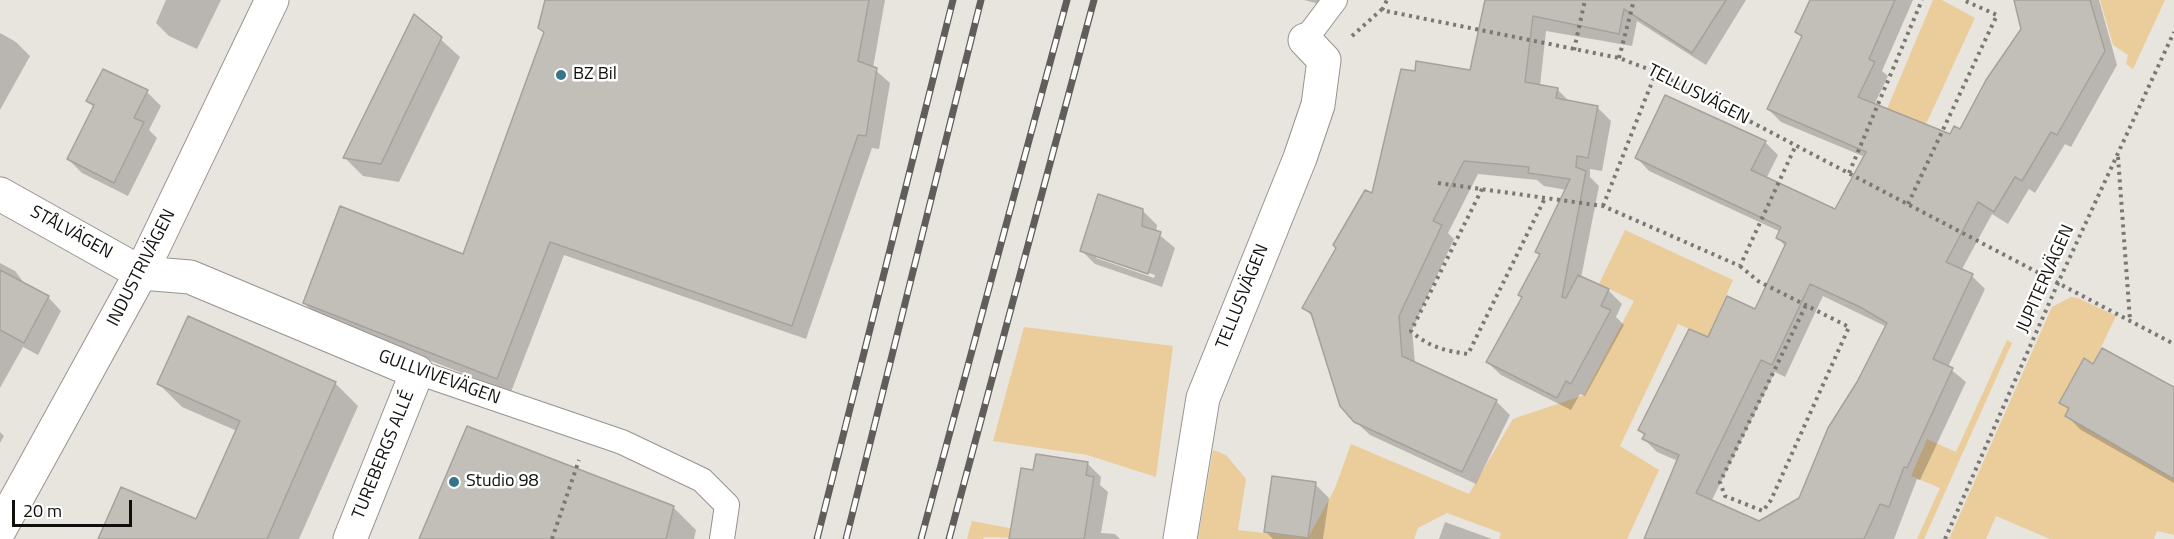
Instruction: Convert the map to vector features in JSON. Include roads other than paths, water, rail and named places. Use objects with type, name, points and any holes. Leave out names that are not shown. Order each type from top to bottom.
[{"type":"street","name":"INDUSTRIVÄGEN","points":[[0,529],[141,273],[272,0]]},
{"type":"street","name":"TELLUSVÄGEN","points":[[1180,539],[1203,398],[1300,158],[1318,105],[1315,50]]},
{"type":"street","name":"STÅLVÄGEN","points":[[0,194],[141,273]]},
{"type":"street","name":"GULLVIVEVÄGEN","points":[[141,273],[189,277],[417,372]]},
{"type":"street","name":"TUREBERGS ALLÉ","points":[[350,539],[417,372]]},
{"type":"lane","points":[[1315,50],[1335,0]]},
{"type":"lane","name":"GULLVIVEVÄGEN","points":[[417,372],[622,442],[702,480],[727,505],[722,539]]},
{"type":"railway","points":[[817,539],[953,0]]},
{"type":"railway","points":[[846,539],[981,0]]},
{"type":"railway","points":[[921,539],[1067,0]]},
{"type":"railway","points":[[949,539],[1094,0]]},
{"type":"place","name":"BZ Bil","points":[[561,75]]},
{"type":"place","name":"Studio 98","points":[[454,482]]}]
